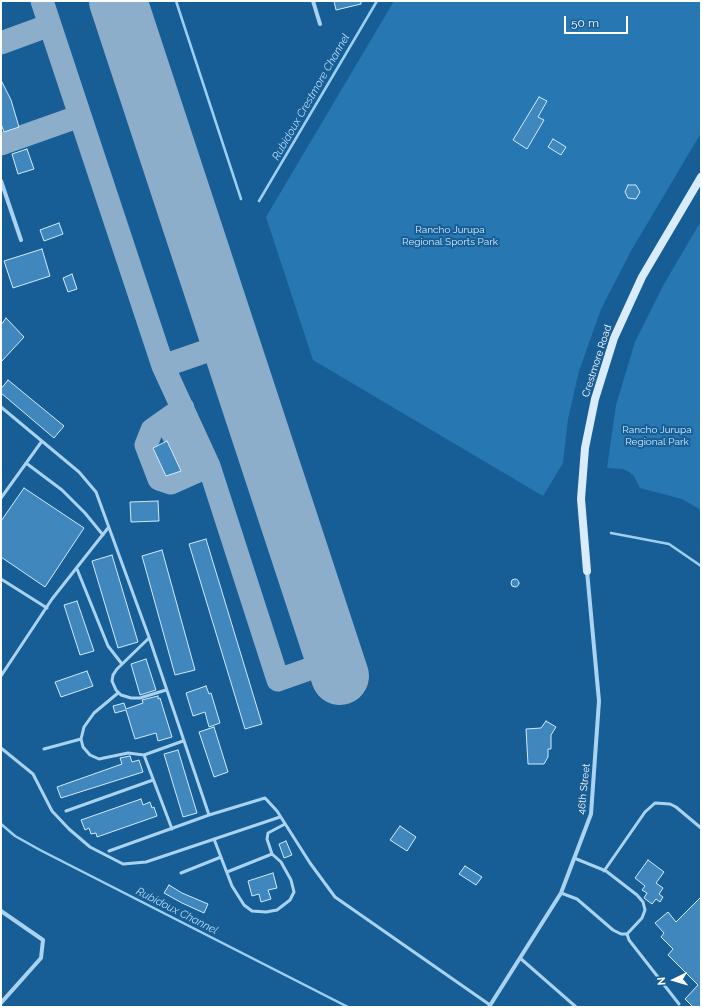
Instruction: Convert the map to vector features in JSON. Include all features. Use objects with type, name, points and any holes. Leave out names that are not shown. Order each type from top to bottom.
[{"type":"street","points":[[313,1],[320,24]]},
{"type":"street","name":"Crestmore Road","points":[[587,571],[581,499],[585,448],[595,399],[614,338],[642,277],[701,177]]},
{"type":"street","points":[[1,181],[21,240]]},
{"type":"street","name":"46th Street","points":[[490,1006],[560,893],[591,814],[599,701],[587,571]]},
{"type":"street","points":[[1,911],[43,940],[41,958],[1,1003]]},
{"type":"lane","points":[[1,407],[80,472],[96,492],[149,638],[209,815]]},
{"type":"lane","points":[[1,498],[42,440]]},
{"type":"lane","points":[[26,464],[62,490],[85,513],[103,535]]},
{"type":"lane","points":[[1,676],[46,608],[108,528]]},
{"type":"lane","points":[[76,568],[108,646],[122,664]]},
{"type":"lane","points":[[1,579],[46,608]]},
{"type":"lane","points":[[149,638],[122,664],[113,675],[112,681],[118,693],[131,698],[140,698],[166,690]]},
{"type":"lane","points":[[118,693],[94,713],[84,726],[81,739],[83,747],[90,755],[99,759],[128,753],[144,755],[183,741]]},
{"type":"lane","points":[[44,749],[81,739]]},
{"type":"lane","points":[[1,748],[33,774],[52,811],[69,829],[90,847],[124,864],[146,862],[280,817]]},
{"type":"lane","points":[[144,755],[172,829]]},
{"type":"lane","points":[[66,811],[153,780]]},
{"type":"lane","points":[[109,851],[209,815],[265,798],[285,824],[335,897],[490,1006]]},
{"type":"lane","points":[[604,870],[645,812],[655,803],[670,804],[676,807],[701,828]]},
{"type":"lane","points":[[214,839],[232,886],[244,905],[252,911],[266,912],[277,910],[290,900],[294,892],[291,880],[281,862],[272,854],[267,839],[268,833],[285,824]]},
{"type":"lane","points":[[226,872],[272,854]]},
{"type":"lane","points":[[182,873],[221,857]]},
{"type":"lane","points":[[560,893],[577,899],[613,930],[621,934],[627,934],[642,918],[645,910],[643,902],[627,886],[604,870],[574,858]]},
{"type":"lane","points":[[627,934],[629,940],[679,1004]]},
{"type":"lane","points":[[520,958],[576,1007]]},
{"type":"green space","name":"Rancho Jurupa Regional Sports Park","points":[[394,1],[701,1],[701,133],[631,251],[601,309],[579,371],[568,419],[563,463],[543,496],[313,360],[266,217]]},
{"type":"green space","name":"Rancho Jurupa Regional Park","points":[[701,221],[701,510],[682,499],[640,488],[634,476],[623,469],[607,468],[616,405],[635,342],[664,284]]},
{"type":"building","points":[[334,1],[361,1],[361,4],[336,10]]},
{"type":"building","points":[[1,80],[11,100],[19,127],[4,132],[1,124]]},
{"type":"building","points":[[539,97],[547,101],[538,117],[544,120],[527,149],[513,140]]},
{"type":"building","points":[[553,139],[566,147],[561,155],[548,147]]},
{"type":"building","points":[[27,149],[34,169],[18,174],[12,154]]},
{"type":"building","points":[[628,185],[636,185],[640,192],[636,199],[628,198],[625,192]]},
{"type":"building","points":[[59,223],[63,234],[44,241],[40,230]]},
{"type":"building","points":[[42,249],[50,276],[13,288],[4,261]]},
{"type":"building","points":[[72,274],[77,289],[68,292],[63,278]]},
{"type":"building","points":[[6,318],[24,337],[1,362],[1,325]]},
{"type":"building","points":[[8,380],[64,426],[54,438],[1,393],[1,389]]},
{"type":"building","points":[[167,441],[181,471],[166,476],[153,448]]},
{"type":"building","points":[[24,488],[84,528],[45,587],[1,557],[1,521]]},
{"type":"building","points":[[158,501],[159,521],[131,522],[130,502]]},
{"type":"building","points":[[206,539],[262,724],[245,729],[189,544]]},
{"type":"building","points":[[162,550],[195,670],[175,675],[142,556]]},
{"type":"building","points":[[112,555],[138,642],[118,648],[92,561]]},
{"type":"building","points":[[513,579],[517,579],[519,583],[517,587],[513,587],[511,585],[511,581]]},
{"type":"building","points":[[77,601],[94,651],[80,655],[64,605]]},
{"type":"building","points":[[146,659],[156,690],[140,695],[131,664]]},
{"type":"building","points":[[87,671],[93,686],[61,697],[55,682]]},
{"type":"building","points":[[206,686],[209,694],[211,693],[220,723],[209,727],[205,712],[193,716],[186,693]]},
{"type":"building","points":[[158,696],[158,699],[160,698],[172,737],[158,741],[156,733],[135,739],[126,710],[115,713],[113,706],[124,703],[126,709],[143,703],[142,700]]},
{"type":"building","points":[[546,721],[556,727],[551,735],[551,749],[548,749],[548,757],[544,764],[528,764],[526,729],[541,728]]},
{"type":"building","points":[[214,727],[228,772],[214,777],[199,732]]},
{"type":"building","points":[[178,750],[197,813],[183,817],[164,754]]},
{"type":"building","points":[[130,756],[132,762],[139,760],[143,772],[61,798],[57,787],[122,764],[120,758]]},
{"type":"building","points":[[141,799],[143,805],[150,802],[152,808],[154,807],[157,816],[97,837],[96,833],[91,834],[89,828],[85,830],[81,820]]},
{"type":"building","points":[[400,826],[416,837],[407,851],[390,840]]},
{"type":"building","points":[[286,841],[292,855],[284,858],[279,844]]},
{"type":"building","points":[[648,860],[664,872],[656,883],[663,888],[659,894],[663,897],[660,902],[656,899],[652,904],[644,898],[647,893],[642,890],[645,886],[635,878]]},
{"type":"building","points":[[465,866],[482,877],[476,885],[459,874]]},
{"type":"building","points":[[273,873],[277,888],[268,890],[271,899],[261,902],[259,894],[252,896],[248,881]]},
{"type":"building","points":[[169,885],[182,893],[208,904],[204,913],[164,893]]},
{"type":"building","points":[[701,897],[701,1007],[693,1007],[685,999],[698,985],[668,955],[673,949],[661,937],[664,933],[655,923],[668,912],[676,922]]},
{"type":"waterway","name":"Rubidoux Crestmore Channel","points":[[176,1],[241,199]]},
{"type":"waterway","name":"Rubidoux Crestmore Channel","points":[[259,201],[377,1]]},
{"type":"waterway","name":"Rubidoux Crestmore Channel","points":[[611,533],[669,544],[701,566]]},
{"type":"waterway","name":"Rubidoux Channel","points":[[1,824],[15,836],[40,850],[348,1007]]},
{"type":"taxiway","points":[[42,1],[163,366],[209,466],[278,680],[335,660]]},
{"type":"taxiway","points":[[1,43],[50,25]]},
{"type":"taxiway","points":[[1,144],[80,116]]},
{"type":"taxiway","points":[[163,366],[230,343]]},
{"type":"taxiway","points":[[183,408],[152,430],[146,445],[159,479],[171,483],[209,466]]},
{"type":"taxiway","points":[[166,420],[192,473]]},
{"type":"runway","points":[[118,1],[340,676]]}]
